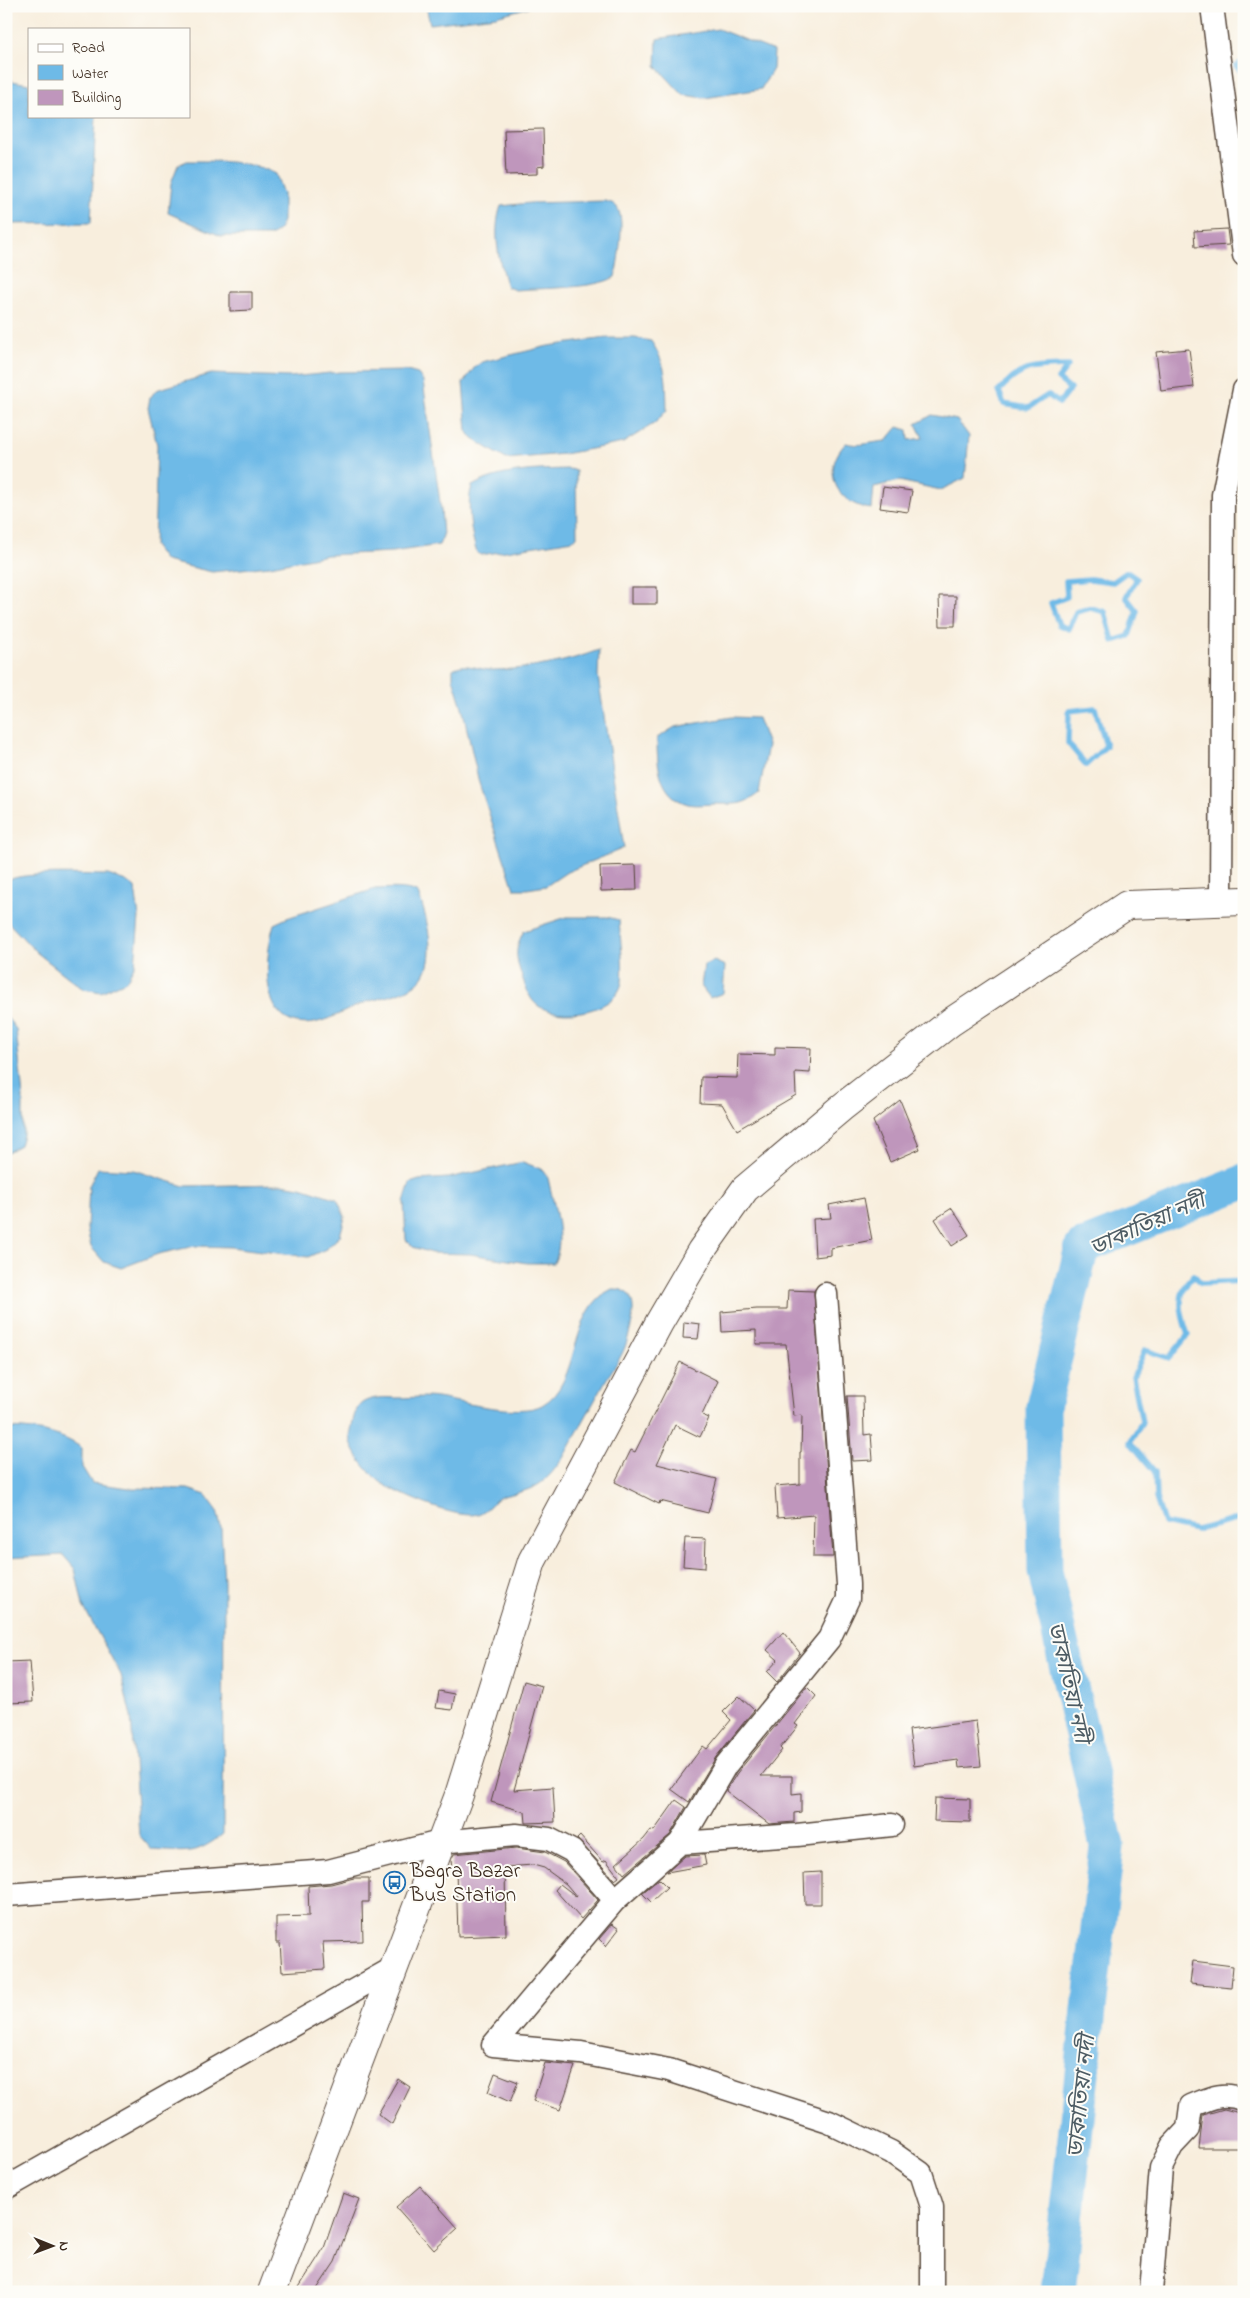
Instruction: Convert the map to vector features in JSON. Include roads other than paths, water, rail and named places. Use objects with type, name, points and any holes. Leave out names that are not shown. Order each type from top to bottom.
[{"type":"main road","points":[[272,2292],[459,1795],[532,1561],[664,1315],[701,1251],[745,1189],[842,1108],[951,1022],[1127,905],[1232,902]]},
{"type":"street","points":[[1212,6],[1244,254]]},
{"type":"street","points":[[1232,902],[1223,494],[1244,390]]},
{"type":"street","points":[[826,1294],[848,1599],[829,1639],[726,1765],[680,1844],[615,1900],[492,2044],[581,2053],[670,2070],[829,2122],[891,2152],[921,2173],[932,2207],[932,2292]]},
{"type":"street","points":[[680,1844],[892,1825]]},
{"type":"street","points":[[6,1895],[328,1871],[440,1842],[516,1835],[549,1839],[572,1851],[615,1900]]},
{"type":"street","points":[[6,2188],[395,1967]]},
{"type":"street","points":[[1151,2292],[1161,2168],[1172,2146],[1188,2129],[1191,2106],[1213,2097],[1232,2095],[1244,2100]]},
{"type":"water","points":[[426,6],[533,6],[496,16],[430,24]]},
{"type":"water","points":[[718,29],[774,51],[773,69],[761,89],[705,98],[683,95],[656,66],[657,39]]},
{"type":"water","points":[[6,80],[28,84],[28,118],[96,118],[91,223],[6,224]]},
{"type":"water","points":[[187,161],[222,161],[244,164],[266,169],[276,174],[283,194],[283,221],[279,230],[271,236],[221,236],[168,213],[171,183],[178,165]]},
{"type":"water","points":[[605,201],[616,206],[620,215],[620,242],[615,277],[595,284],[581,286],[515,290],[507,287],[501,268],[497,236],[498,216],[501,206],[530,203]]},
{"type":"water","points":[[606,338],[635,338],[651,341],[657,350],[665,374],[667,410],[655,423],[623,443],[564,454],[506,459],[473,439],[467,431],[463,383],[475,367],[482,362],[548,346]]},
{"type":"water","points":[[407,371],[418,374],[423,381],[441,509],[443,536],[439,545],[392,552],[327,555],[270,566],[212,572],[165,561],[154,546],[157,445],[148,408],[150,398],[156,390],[211,374],[290,377],[340,372]]},
{"type":"water","points":[[932,415],[957,420],[969,436],[965,478],[941,490],[899,481],[874,487],[872,509],[849,501],[841,493],[833,475],[834,464],[838,453],[846,443],[861,444],[886,441],[898,427],[908,430],[909,440],[923,438],[916,424]]},
{"type":"water","points":[[576,470],[577,537],[573,540],[481,555],[477,553],[470,519],[469,501],[472,486],[506,474]]},
{"type":"water","points":[[599,650],[598,676],[624,848],[567,872],[546,886],[514,889],[479,783],[462,707],[453,678],[453,669],[463,666],[489,670],[534,667],[560,662]]},
{"type":"water","points":[[732,717],[758,718],[768,745],[759,793],[748,800],[734,804],[694,805],[678,800],[670,794],[661,777],[657,738],[675,727]]},
{"type":"water","points":[[40,875],[108,875],[126,881],[135,888],[139,917],[135,965],[126,981],[101,992],[83,989],[36,952],[6,920],[6,881]]},
{"type":"water","points":[[375,889],[402,889],[418,893],[427,923],[430,945],[428,966],[424,975],[406,990],[367,1002],[321,1021],[296,1023],[283,1016],[274,1005],[269,990],[267,973],[274,924]]},
{"type":"water","points":[[567,917],[607,917],[619,920],[622,982],[618,993],[610,1001],[598,1007],[586,1011],[558,1013],[546,1010],[534,1002],[525,986],[517,957],[519,942],[524,931]]},
{"type":"water","points":[[714,961],[725,966],[723,993],[710,998],[701,986],[704,965]]},
{"type":"water","points":[[6,1016],[16,1029],[23,1097],[23,1135],[20,1145],[6,1153]]},
{"type":"water","points":[[523,1162],[543,1170],[548,1178],[559,1232],[559,1243],[554,1263],[527,1263],[470,1254],[431,1253],[413,1247],[406,1240],[404,1202],[410,1183],[419,1180],[448,1178]]},
{"type":"water","points":[[98,1168],[133,1170],[184,1186],[281,1184],[301,1187],[337,1199],[345,1217],[340,1236],[326,1249],[308,1257],[231,1247],[195,1246],[158,1254],[121,1268],[104,1262],[91,1247],[87,1229],[89,1186]]},
{"type":"water","points":[[612,1289],[622,1290],[629,1294],[632,1301],[632,1319],[625,1347],[563,1458],[550,1475],[535,1487],[501,1497],[478,1514],[458,1514],[417,1501],[393,1490],[364,1466],[353,1447],[350,1434],[358,1407],[370,1400],[432,1397],[475,1405],[520,1410],[542,1405],[555,1395],[563,1381],[588,1313],[598,1299]]},
{"type":"water","points":[[6,1428],[46,1432],[64,1438],[82,1448],[82,1467],[92,1483],[129,1488],[188,1489],[206,1495],[217,1510],[221,1528],[224,1583],[223,1834],[205,1846],[182,1852],[152,1850],[139,1835],[131,1716],[121,1675],[83,1606],[75,1569],[63,1555],[6,1558]]},
{"type":"waterway","points":[[1244,61],[1236,66],[1244,74]]},
{"type":"waterway","points":[[1068,366],[1058,379],[1070,389],[1059,403],[1048,395],[1028,408],[1004,404],[999,391],[1015,376],[1038,367],[1068,366]]},
{"type":"waterway","points":[[1127,572],[1137,579],[1126,597],[1137,611],[1129,636],[1113,641],[1105,612],[1091,608],[1076,612],[1069,629],[1059,625],[1051,603],[1067,597],[1066,581],[1090,579],[1113,582],[1127,572]]},
{"type":"waterway","points":[[1095,708],[1106,746],[1086,765],[1068,743],[1069,711],[1095,708]]},
{"type":"waterway","name":"ডাকাতিয়া নদী","points":[[1058,2292],[1107,1846],[1045,1571],[1043,1407],[1082,1247],[1244,1182]]},
{"type":"waterway","points":[[1244,1281],[1201,1283],[1194,1275],[1188,1282],[1184,1289],[1181,1303],[1181,1311],[1188,1335],[1169,1358],[1145,1350],[1133,1377],[1142,1422],[1130,1442],[1155,1472],[1156,1498],[1164,1523],[1196,1530],[1244,1518]]},
{"type":"place","name":"Bagra Bazar Bus Station","points":[[394,1882]]}]
